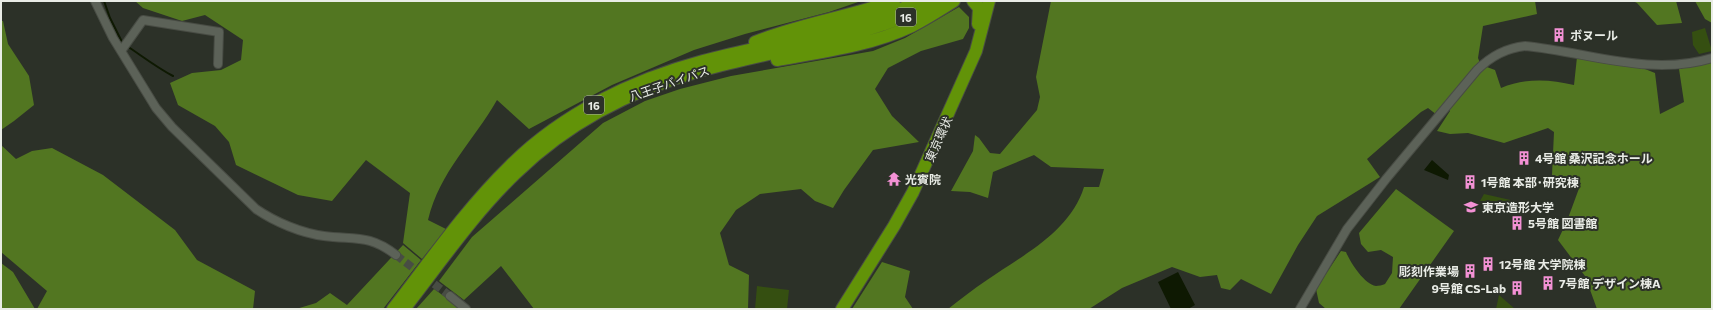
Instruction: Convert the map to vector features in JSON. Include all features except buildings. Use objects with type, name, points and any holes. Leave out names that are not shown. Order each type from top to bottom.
[{"type":"highway","name":"16","points":[[713,58],[773,35],[856,13],[894,1]]},
{"type":"highway","name":"八王子バイパス","points":[[404,309],[488,203],[516,172],[568,131],[644,89],[704,70],[870,25],[920,1]]},
{"type":"highway","name":"八王子バイパス","points":[[392,309],[491,185],[536,143],[563,123],[616,93],[671,71],[713,58],[907,17],[940,1]]},
{"type":"highway","name":"16","points":[[704,70],[809,54],[874,40],[911,26],[954,1]]},
{"type":"highway","points":[[973,1],[980,11],[976,51]]},
{"type":"highway","name":"東京環状","points":[[842,309],[908,201],[976,51],[989,1]]},
{"type":"street","points":[[95,1],[123,47],[150,99],[164,118],[260,211],[280,222],[314,234],[372,240],[382,244],[396,255]]},
{"type":"street","points":[[123,47],[143,20],[175,26],[214,30],[219,32],[218,64]]},
{"type":"street","points":[[1300,309],[1347,229],[1386,179],[1477,70],[1495,56],[1508,49],[1525,46],[1662,66],[1686,64],[1712,58]]},
{"type":"street","points":[[450,296],[466,309]]},
{"type":"green space","points":[[135,1],[861,1],[829,12],[745,34],[694,50],[612,85],[529,129],[497,100],[440,186],[433,202],[428,220],[446,229],[422,259],[403,243],[410,193],[366,160],[332,201],[298,195],[236,165],[229,142],[215,126],[178,105],[170,83],[192,73],[221,70],[241,60],[243,40],[205,15],[182,21],[143,8]]},
{"type":"green space","points":[[1051,1],[1535,1],[1537,14],[1483,26],[1478,58],[1480,63],[1437,115],[1428,108],[1421,112],[1367,159],[1380,177],[1317,216],[1298,245],[1271,294],[1241,279],[1230,290],[1221,288],[1217,275],[1200,277],[1172,267],[1122,288],[1089,309],[948,309],[1044,241],[1057,230],[1077,203],[1084,187],[1099,187],[1104,169],[1051,167],[1034,155],[993,172],[988,198],[970,192],[951,191],[973,151],[975,135],[990,153],[1000,154],[1037,110],[1040,97],[1036,77]]},
{"type":"green space","points":[[1633,1],[1676,1],[1682,23],[1657,25],[1637,3]]},
{"type":"green space","points":[[1695,1],[1712,1],[1712,23],[1705,19]]},
{"type":"green space","points":[[959,7],[969,17],[969,28],[963,39],[921,51],[888,68],[875,89],[892,116],[919,142],[873,150],[833,208],[815,201],[801,189],[760,194],[736,210],[720,233],[729,265],[749,275],[748,309],[534,309],[501,266],[464,300],[439,281],[472,237],[603,123],[645,101],[680,89],[731,76],[873,51],[905,38]]},
{"type":"green space","points":[[1,21],[3,21],[8,44],[29,76],[34,105],[1,130]]},
{"type":"green space","points":[[1705,28],[1712,51],[1699,54],[1693,45],[1692,32]]},
{"type":"green space","points":[[1577,57],[1645,69],[1655,73],[1660,114],[1684,102],[1679,69],[1712,61],[1712,309],[1597,309],[1585,276],[1558,240],[1567,221],[1581,183],[1552,175],[1554,132],[1548,128],[1504,143],[1468,133],[1450,134],[1437,131],[1450,111],[1450,108],[1484,66],[1495,70],[1501,88],[1519,82],[1537,80],[1574,85]]},
{"type":"green space","points":[[1,145],[16,159],[32,151],[52,148],[103,175],[175,230],[197,260],[255,291],[253,309],[37,309],[47,291],[1,252]]},
{"type":"green space","points":[[1396,189],[1454,231],[1399,309],[1326,309],[1319,303],[1316,289],[1341,251],[1346,252],[1358,272],[1371,284],[1376,286],[1385,284],[1392,273],[1393,257],[1381,250],[1368,252],[1361,244],[1359,233]]},
{"type":"green space","points":[[1484,194],[1515,201],[1515,204],[1480,201]]},
{"type":"green space","points":[[403,245],[421,260],[383,309],[296,309],[316,303],[330,293],[347,305]]},
{"type":"green space","points":[[882,262],[910,271],[905,297],[913,309],[852,309]]},
{"type":"green space","points":[[1,263],[13,272],[35,309],[1,309]]},
{"type":"green space","points":[[757,286],[789,290],[787,309],[755,309]]},
{"type":"green space","points":[[434,289],[462,309],[416,309]]},
{"type":"green space","points":[[1499,295],[1515,309],[1496,309]]},
{"type":"shaded area","points":[[1432,160],[1449,175],[1448,180],[1424,170]]},
{"type":"shaded area","points":[[1178,272],[1195,305],[1188,309],[1171,309],[1158,282]]},
{"type":"waterway","points":[[104,1],[110,18],[123,44]]},
{"type":"waterway","points":[[127,46],[173,76]]},
{"type":"tunnel","points":[[396,255],[450,296]]},
{"type":"place","name":"ボヌール","points":[[1559,35]]},
{"type":"place","name":"4号館 桑沢記念ホール","points":[[1524,158]]},
{"type":"place","name":"光賓院","points":[[894,179]]},
{"type":"place","name":"1号館 本部･研究棟","points":[[1470,182]]},
{"type":"place","name":"東京造形大学","points":[[1471,207]]},
{"type":"place","name":"5号館 図書館","points":[[1517,223]]},
{"type":"place","name":"12号館 大学院棟","points":[[1488,264]]},
{"type":"place","name":"彫刻作業場","points":[[1470,271]]},
{"type":"place","name":"7号館 デザイン棟A","points":[[1548,283]]},
{"type":"place","name":"9号館 CS-Lab","points":[[1517,288]]}]
